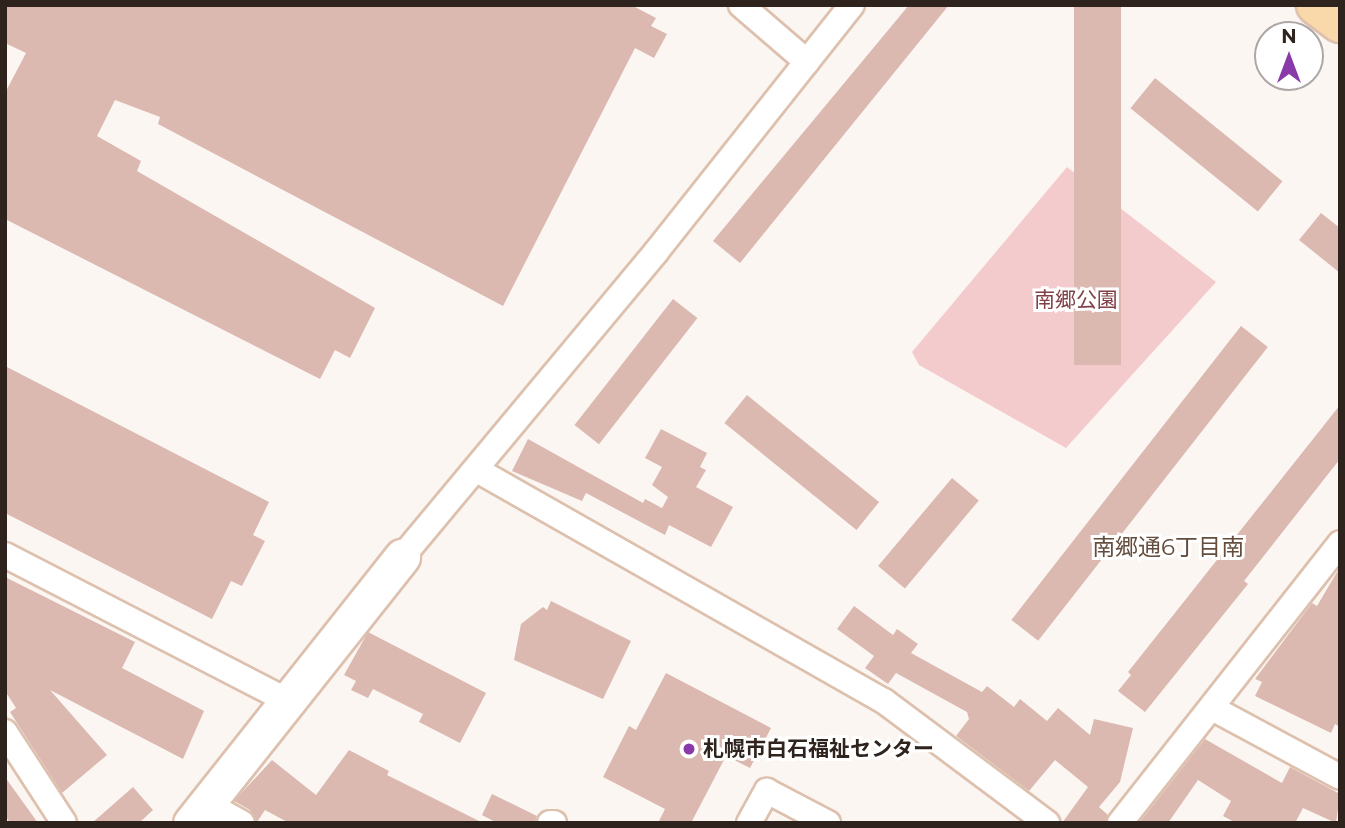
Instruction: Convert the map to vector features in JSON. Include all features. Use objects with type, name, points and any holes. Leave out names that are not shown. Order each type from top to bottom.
[{"type":"main road","points":[[1316,5],[1340,23]]},
{"type":"street","points":[[741,5],[807,62]]},
{"type":"street","points":[[242,823],[198,813],[286,700],[402,557],[477,470],[852,5]]},
{"type":"street","points":[[477,470],[884,701],[1047,823]]},
{"type":"street","points":[[5,555],[286,700]]},
{"type":"street","points":[[1120,823],[1336,555]]},
{"type":"street","points":[[1212,708],[1340,777]]},
{"type":"street","points":[[5,732],[64,823]]},
{"type":"street","points":[[749,823],[767,791],[828,823]]},
{"type":"green space","name":"南郷公園","points":[[1067,167],[1216,282],[1066,448],[919,365],[912,352]]},
{"type":"building","points":[[5,5],[631,5],[656,18],[651,26],[667,34],[654,58],[635,48],[503,306],[158,124],[160,117],[115,100],[97,136],[141,161],[137,171],[375,308],[350,358],[335,350],[320,379],[5,219],[5,93],[26,53],[5,43]]},
{"type":"building","points":[[909,5],[949,5],[740,263],[713,241]]},
{"type":"building","points":[[1074,5],[1121,5],[1121,365],[1074,365]]},
{"type":"building","points":[[1155,78],[1282,181],[1258,212],[1130,108]]},
{"type":"building","points":[[1321,213],[1340,228],[1340,273],[1299,240]]},
{"type":"building","points":[[673,299],[697,318],[599,444],[574,425]]},
{"type":"building","points":[[1241,326],[1268,347],[1038,641],[1011,620]]},
{"type":"building","points":[[5,366],[269,502],[253,535],[265,541],[242,586],[231,581],[212,619],[5,513]]},
{"type":"building","points":[[747,395],[879,502],[856,530],[724,423]]},
{"type":"building","points":[[1340,405],[1340,459],[1244,581],[1248,584],[1145,712],[1118,691],[1131,675],[1128,672]]},
{"type":"building","points":[[661,429],[707,453],[700,467],[706,470],[696,487],[733,507],[711,547],[669,525],[665,535],[586,493],[582,501],[512,471],[528,439],[643,503],[645,499],[662,508],[668,497],[652,485],[662,467],[645,458]]},
{"type":"building","points":[[952,478],[979,500],[905,589],[878,566]]},
{"type":"building","points":[[1340,567],[1340,727],[1335,724],[1331,733],[1255,696],[1262,682],[1255,679],[1312,603],[1317,606]]},
{"type":"building","points":[[5,577],[135,642],[122,668],[204,711],[183,759],[50,690],[107,755],[62,793],[10,712],[16,708],[5,691]]},
{"type":"building","points":[[551,601],[631,641],[603,699],[514,660],[521,624],[543,607],[547,610]]},
{"type":"building","points":[[854,606],[893,635],[897,629],[918,644],[911,653],[982,692],[987,686],[1014,707],[1020,699],[1047,721],[1058,708],[1090,735],[1094,719],[1133,728],[1120,782],[1099,807],[1108,815],[1105,823],[1062,823],[1088,787],[1055,760],[1029,791],[956,736],[969,719],[967,712],[896,673],[888,684],[865,668],[874,656],[837,629]]},
{"type":"building","points":[[368,632],[486,693],[460,743],[419,722],[423,714],[373,689],[368,698],[351,690],[356,681],[344,675]]},
{"type":"building","name":"札幌市白石福祉センター","points":[[666,673],[771,728],[750,768],[726,756],[691,823],[658,823],[665,809],[603,777],[629,726],[636,730]]},
{"type":"building","points":[[1205,739],[1282,783],[1290,767],[1340,794],[1336,823],[1303,808],[1295,823],[1236,823],[1223,816],[1231,801],[1198,780],[1168,823],[1139,823]]},
{"type":"building","points":[[349,750],[389,771],[387,775],[483,823],[289,823],[265,810],[257,822],[250,810],[234,801],[272,760],[316,795]]},
{"type":"building","points":[[5,777],[38,823],[10,823],[5,815]]},
{"type":"building","points":[[133,787],[153,810],[139,823],[92,823]]},
{"type":"building","points":[[492,794],[537,816],[535,823],[497,823],[482,815]]},
{"type":"place","name":"札幌市白石福祉センター","points":[[689,749]]},
{"type":"district","name":"南郷通6丁目南","points":[[1168,547]]}]
